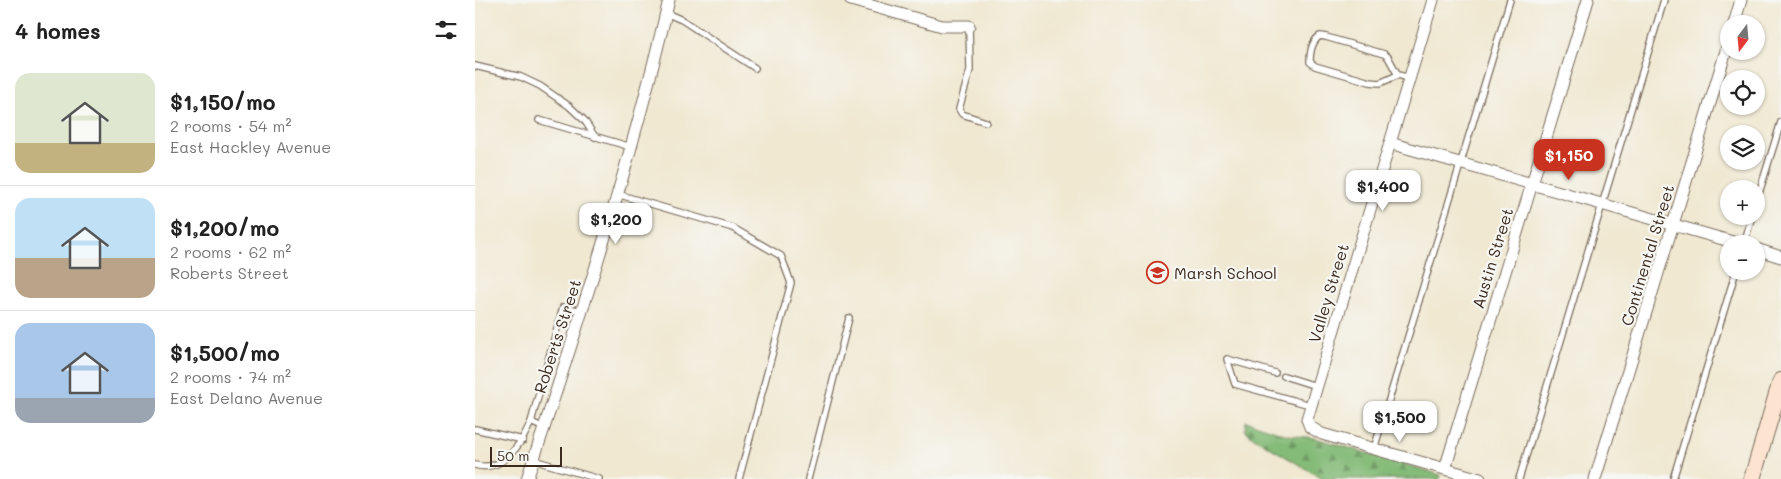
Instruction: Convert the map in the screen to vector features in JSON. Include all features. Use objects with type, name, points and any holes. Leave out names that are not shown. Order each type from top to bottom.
[{"type":"main road","points":[[1751,479],[1781,381]]},
{"type":"street","name":"Roberts Street","points":[[527,479],[582,311],[631,148],[669,0]]},
{"type":"street","points":[[851,0],[942,26],[969,26]]},
{"type":"street","name":"Valley Street","points":[[1374,449],[1313,430],[1308,424],[1307,419],[1391,143],[1404,77],[1433,0]]},
{"type":"street","name":"Austin Street","points":[[1445,469],[1588,0]]},
{"type":"street","points":[[1737,15],[1741,0]]},
{"type":"street","name":"Continental Street","points":[[1595,479],[1723,60]]},
{"type":"street","points":[[1391,143],[1720,238]]},
{"type":"street","points":[[1765,252],[1781,257]]},
{"type":"street","points":[[1374,449],[1480,479]]},
{"type":"lane","points":[[1374,449],[1510,0]]},
{"type":"lane","points":[[1519,479],[1664,0]]},
{"type":"lane","points":[[666,13],[682,20],[755,68]]},
{"type":"lane","points":[[969,26],[970,70],[959,109],[962,114],[986,122]]},
{"type":"lane","points":[[1320,36],[1374,51],[1388,57],[1404,77],[1380,83],[1370,82],[1315,66],[1310,62],[1310,54],[1316,38],[1320,36]]},
{"type":"lane","points":[[475,66],[521,77],[540,86],[569,106],[585,121],[595,137]]},
{"type":"lane","points":[[539,120],[631,148]]},
{"type":"lane","points":[[1763,180],[1781,122]]},
{"type":"lane","points":[[617,194],[733,228],[781,256],[791,282],[739,479]]},
{"type":"lane","points":[[1673,479],[1733,280]]},
{"type":"lane","points":[[475,465],[484,468],[498,463],[512,454],[523,440],[531,422],[563,307],[582,311]]},
{"type":"lane","points":[[807,479],[849,318]]},
{"type":"lane","points":[[1275,373],[1227,359],[1235,384],[1310,405]]},
{"type":"lane","points":[[1284,376],[1316,386]]},
{"type":"lane","points":[[531,422],[544,428]]},
{"type":"lane","points":[[475,429],[523,440]]},
{"type":"lane","points":[[533,460],[599,479]]},
{"type":"green space","points":[[1246,421],[1288,435],[1315,438],[1441,475],[1440,479],[1323,479],[1254,438],[1245,430]]},
{"type":"place","name":"Marsh School","points":[[1158,272]]}]
